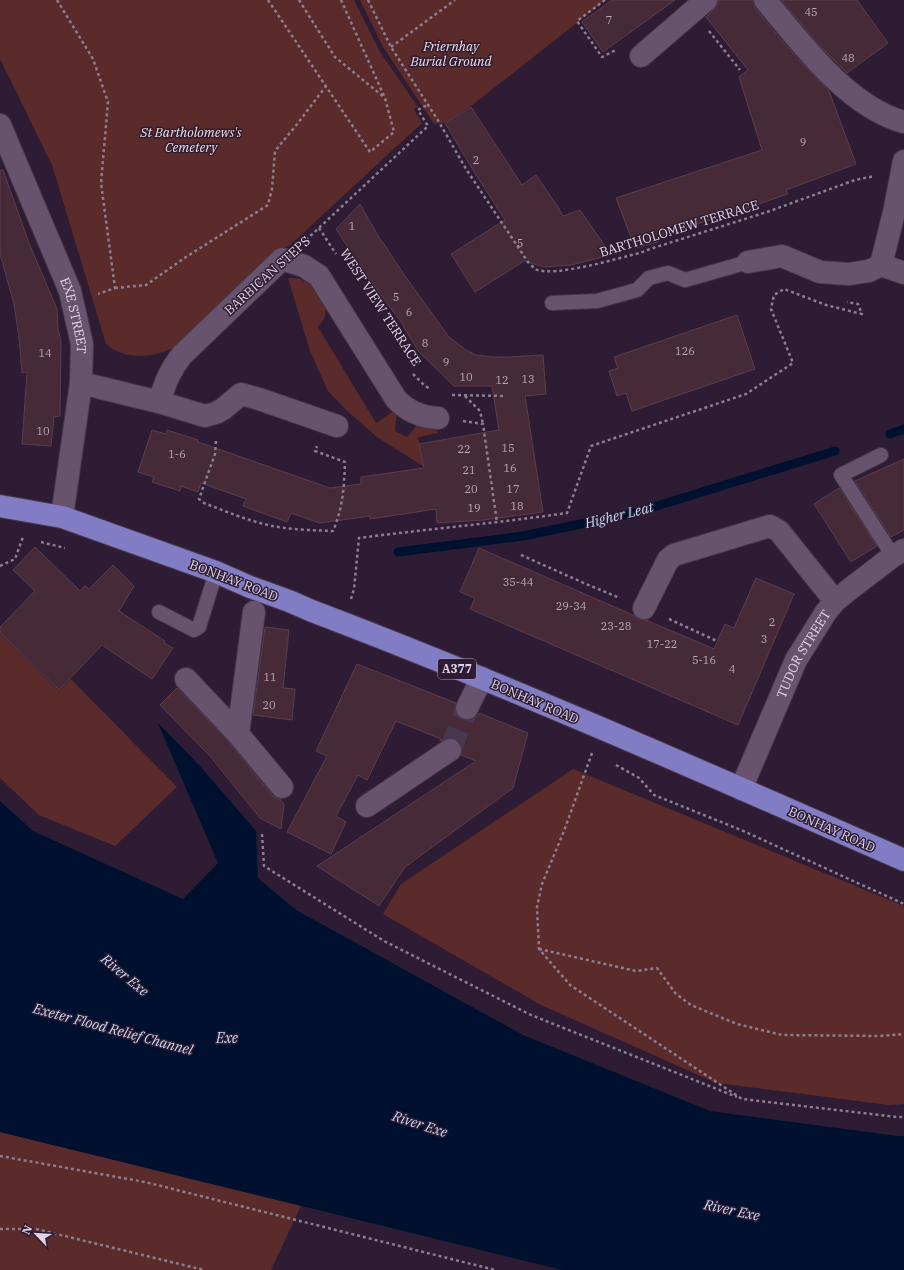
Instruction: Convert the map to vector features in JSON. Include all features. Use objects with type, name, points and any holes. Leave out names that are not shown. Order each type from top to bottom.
[{"type":"highway","name":"BONHAY ROAD","points":[[0,506],[62,517],[216,572],[250,587],[289,601],[482,678],[904,860]]},
{"type":"street","points":[[765,0],[804,47],[844,88],[882,114],[904,122]]},
{"type":"street","points":[[641,56],[699,6]]},
{"type":"street","name":"EXE STREET","points":[[0,125],[70,291],[82,344],[81,383],[62,517]]},
{"type":"street","points":[[881,265],[895,208],[904,161]]},
{"type":"street","points":[[748,262],[782,256],[820,272],[850,274],[869,271],[881,265],[904,273]]},
{"type":"street","points":[[282,260],[304,266],[319,276],[396,399],[403,407],[425,417],[438,418]]},
{"type":"street","name":"BARBICAN STEPS","points":[[159,402],[172,368],[182,355],[282,260]]},
{"type":"street","points":[[81,383],[159,402],[205,416],[223,409],[241,394],[332,425]]},
{"type":"street","points":[[644,608],[668,560],[674,555],[770,526],[779,531],[835,601]]},
{"type":"street","name":"TUDOR STREET","points":[[741,789],[796,660],[826,612],[835,601],[898,553]]},
{"type":"street","points":[[238,734],[254,612]]},
{"type":"street","points":[[467,708],[482,678]]},
{"type":"street","points":[[186,679],[238,734],[282,788]]},
{"type":"street","points":[[367,806],[450,750]]},
{"type":"lane","points":[[552,303],[597,301],[637,290],[650,278],[668,273],[685,280],[748,262]]},
{"type":"lane","points":[[881,455],[840,475],[898,553]]},
{"type":"lane","points":[[159,612],[194,630],[199,627],[216,572]]},
{"type":"path","points":[[57,0],[93,59],[108,102],[100,184],[115,288]]},
{"type":"path","points":[[268,0],[370,152],[394,132],[385,98],[341,0]]},
{"type":"path","points":[[299,0],[335,57],[385,98]]},
{"type":"path","name":"BARTHOLOMEW TERRACE","points":[[368,0],[391,47],[439,122],[466,169],[528,262],[534,268],[543,271],[566,270],[640,253],[650,248],[767,212],[855,180]]},
{"type":"path","points":[[391,47],[456,0]]},
{"type":"path","points":[[605,0],[577,21],[602,57],[623,47],[641,56]]},
{"type":"path","points":[[699,6],[740,70]]},
{"type":"path","points":[[73,304],[115,288],[146,284],[268,205],[272,189],[276,151],[326,86]]},
{"type":"path","name":"BARBICAN STEPS","points":[[282,260],[319,228],[428,126],[418,110],[428,105]]},
{"type":"path","name":"WEST VIEW TERRACE","points":[[319,228],[339,260]]},
{"type":"path","points":[[343,623],[354,589],[359,538],[497,523],[567,513],[591,446],[746,394],[793,363],[771,309],[774,295],[784,289],[826,305],[862,314],[858,304]]},
{"type":"path","name":"WEST VIEW TERRACE","points":[[409,371],[425,386],[432,389]]},
{"type":"path","points":[[445,396],[504,396]]},
{"type":"path","points":[[465,396],[480,411],[483,424]]},
{"type":"path","points":[[223,409],[221,424],[216,441],[215,454],[199,499],[204,503],[243,518],[269,525],[333,531],[339,517],[344,492],[345,462],[315,451],[332,425]]},
{"type":"path","points":[[484,433],[497,523]]},
{"type":"path","points":[[0,566],[15,559],[23,537]]},
{"type":"path","points":[[593,753],[564,831],[542,884],[537,907],[538,949],[570,985],[742,1099]]},
{"type":"path","points":[[613,763],[639,778],[654,795],[741,830],[904,904]]},
{"type":"path","points":[[262,834],[264,866],[384,941],[531,1015],[742,1099],[904,1117]]},
{"type":"path","points":[[538,949],[636,971],[657,968],[676,994],[691,1005],[737,1024],[782,1035],[879,1036],[904,1034]]},
{"type":"path","points":[[0,1156],[145,1182],[496,1270]]},
{"type":"path","points":[[0,1228],[36,1229],[204,1270]]},
{"type":"green space","name":"St Bartholomews's Cemetery","points":[[0,0],[354,0],[380,52],[418,107],[414,109],[422,123],[289,246],[279,249],[184,342],[171,349],[152,355],[133,356],[123,354],[106,344],[52,165],[0,59]]},
{"type":"green space","name":"Friernhay Burial Ground","points":[[360,0],[606,0],[471,106],[444,123],[434,124],[383,47]]},
{"type":"green space","points":[[288,278],[299,279],[310,285],[323,299],[326,310],[325,316],[318,327],[376,423],[397,409],[395,431],[407,437],[418,424],[434,422],[438,433],[418,437],[426,468],[377,437],[347,411],[328,391],[310,351]]},
{"type":"green space","points":[[0,633],[59,691],[71,679],[177,787],[115,846],[39,815],[0,778]]},
{"type":"green space","points":[[573,769],[904,906],[904,1104],[889,1105],[716,1083],[541,1005],[383,914],[401,884]]},
{"type":"green space","points":[[0,1132],[301,1206],[271,1270],[0,1270]]},
{"type":"water","name":"Exe","points":[[158,723],[199,765],[256,831],[258,878],[296,910],[523,1035],[710,1111],[904,1136],[904,1270],[562,1270],[0,1132],[0,801],[33,831],[183,899],[218,863]]},
{"type":"building","points":[[612,0],[675,0],[603,52],[582,22]]},
{"type":"building","points":[[718,0],[753,0],[755,8],[784,43],[829,91],[856,164],[786,190],[788,194],[681,229],[660,237],[658,242],[635,248],[616,198],[762,150],[739,77],[748,70],[706,17],[718,4]]},
{"type":"building","points":[[781,0],[857,0],[888,43],[847,73],[819,45]]},
{"type":"building","points":[[471,107],[522,185],[536,175],[563,216],[580,210],[611,255],[571,265],[544,267],[524,261],[475,292],[451,254],[505,220],[445,123]]},
{"type":"building","points":[[0,170],[3,170],[29,243],[57,309],[58,329],[61,342],[60,416],[54,417],[51,446],[22,444],[27,372],[22,373],[14,304],[0,254]]},
{"type":"building","points":[[360,204],[381,241],[449,337],[466,350],[476,355],[508,357],[543,355],[546,394],[525,396],[543,512],[484,520],[437,523],[436,509],[370,519],[370,516],[320,523],[291,513],[287,522],[243,506],[246,499],[201,483],[198,492],[181,486],[180,491],[152,482],[154,477],[138,472],[152,430],[166,434],[167,430],[198,440],[198,442],[330,488],[361,484],[361,477],[424,468],[419,444],[499,430],[492,386],[454,386],[419,352],[404,326],[366,275],[336,229]]},
{"type":"building","points":[[737,315],[755,369],[632,411],[626,393],[617,396],[609,371],[618,368],[614,357]]},
{"type":"building","points":[[904,459],[904,530],[891,537],[855,481]]},
{"type":"building","points":[[839,488],[877,546],[851,562],[814,504]]},
{"type":"building","points":[[35,547],[80,591],[85,586],[89,589],[113,565],[134,586],[119,611],[165,641],[164,643],[173,648],[152,679],[102,645],[59,690],[0,632],[0,627],[35,591],[13,570]]},
{"type":"building","points":[[479,548],[633,615],[639,619],[646,620],[714,649],[725,624],[734,628],[756,578],[794,594],[738,725],[470,609],[475,598],[460,592]]},
{"type":"building","points":[[265,627],[289,630],[283,688],[295,689],[292,720],[253,715]]},
{"type":"building","points":[[357,664],[456,703],[456,715],[462,719],[474,719],[479,713],[528,733],[513,788],[405,867],[379,906],[317,866],[476,761],[461,755],[461,743],[456,739],[449,738],[440,741],[441,739],[396,721],[367,780],[358,775],[336,816],[346,822],[331,854],[287,832],[327,756],[316,751]]},
{"type":"building","points":[[177,688],[229,742],[272,795],[277,799],[280,799],[284,804],[281,829],[260,818],[210,756],[160,705]]},
{"type":"waterway","name":"Higher Leat","points":[[890,434],[904,429]]},
{"type":"waterway","name":"Higher Leat","points":[[398,552],[523,536],[634,513],[835,451]]},
{"type":"tunnel","points":[[450,750],[467,708]]},
{"type":"water label","name":"River Exe","points":[[125,975]]},
{"type":"water label","name":"Exeter Flood Relief Channel","points":[[113,1029]]},
{"type":"water label","name":"River Exe","points":[[420,1124]]},
{"type":"water label","name":"River Exe","points":[[732,1210]]}]
